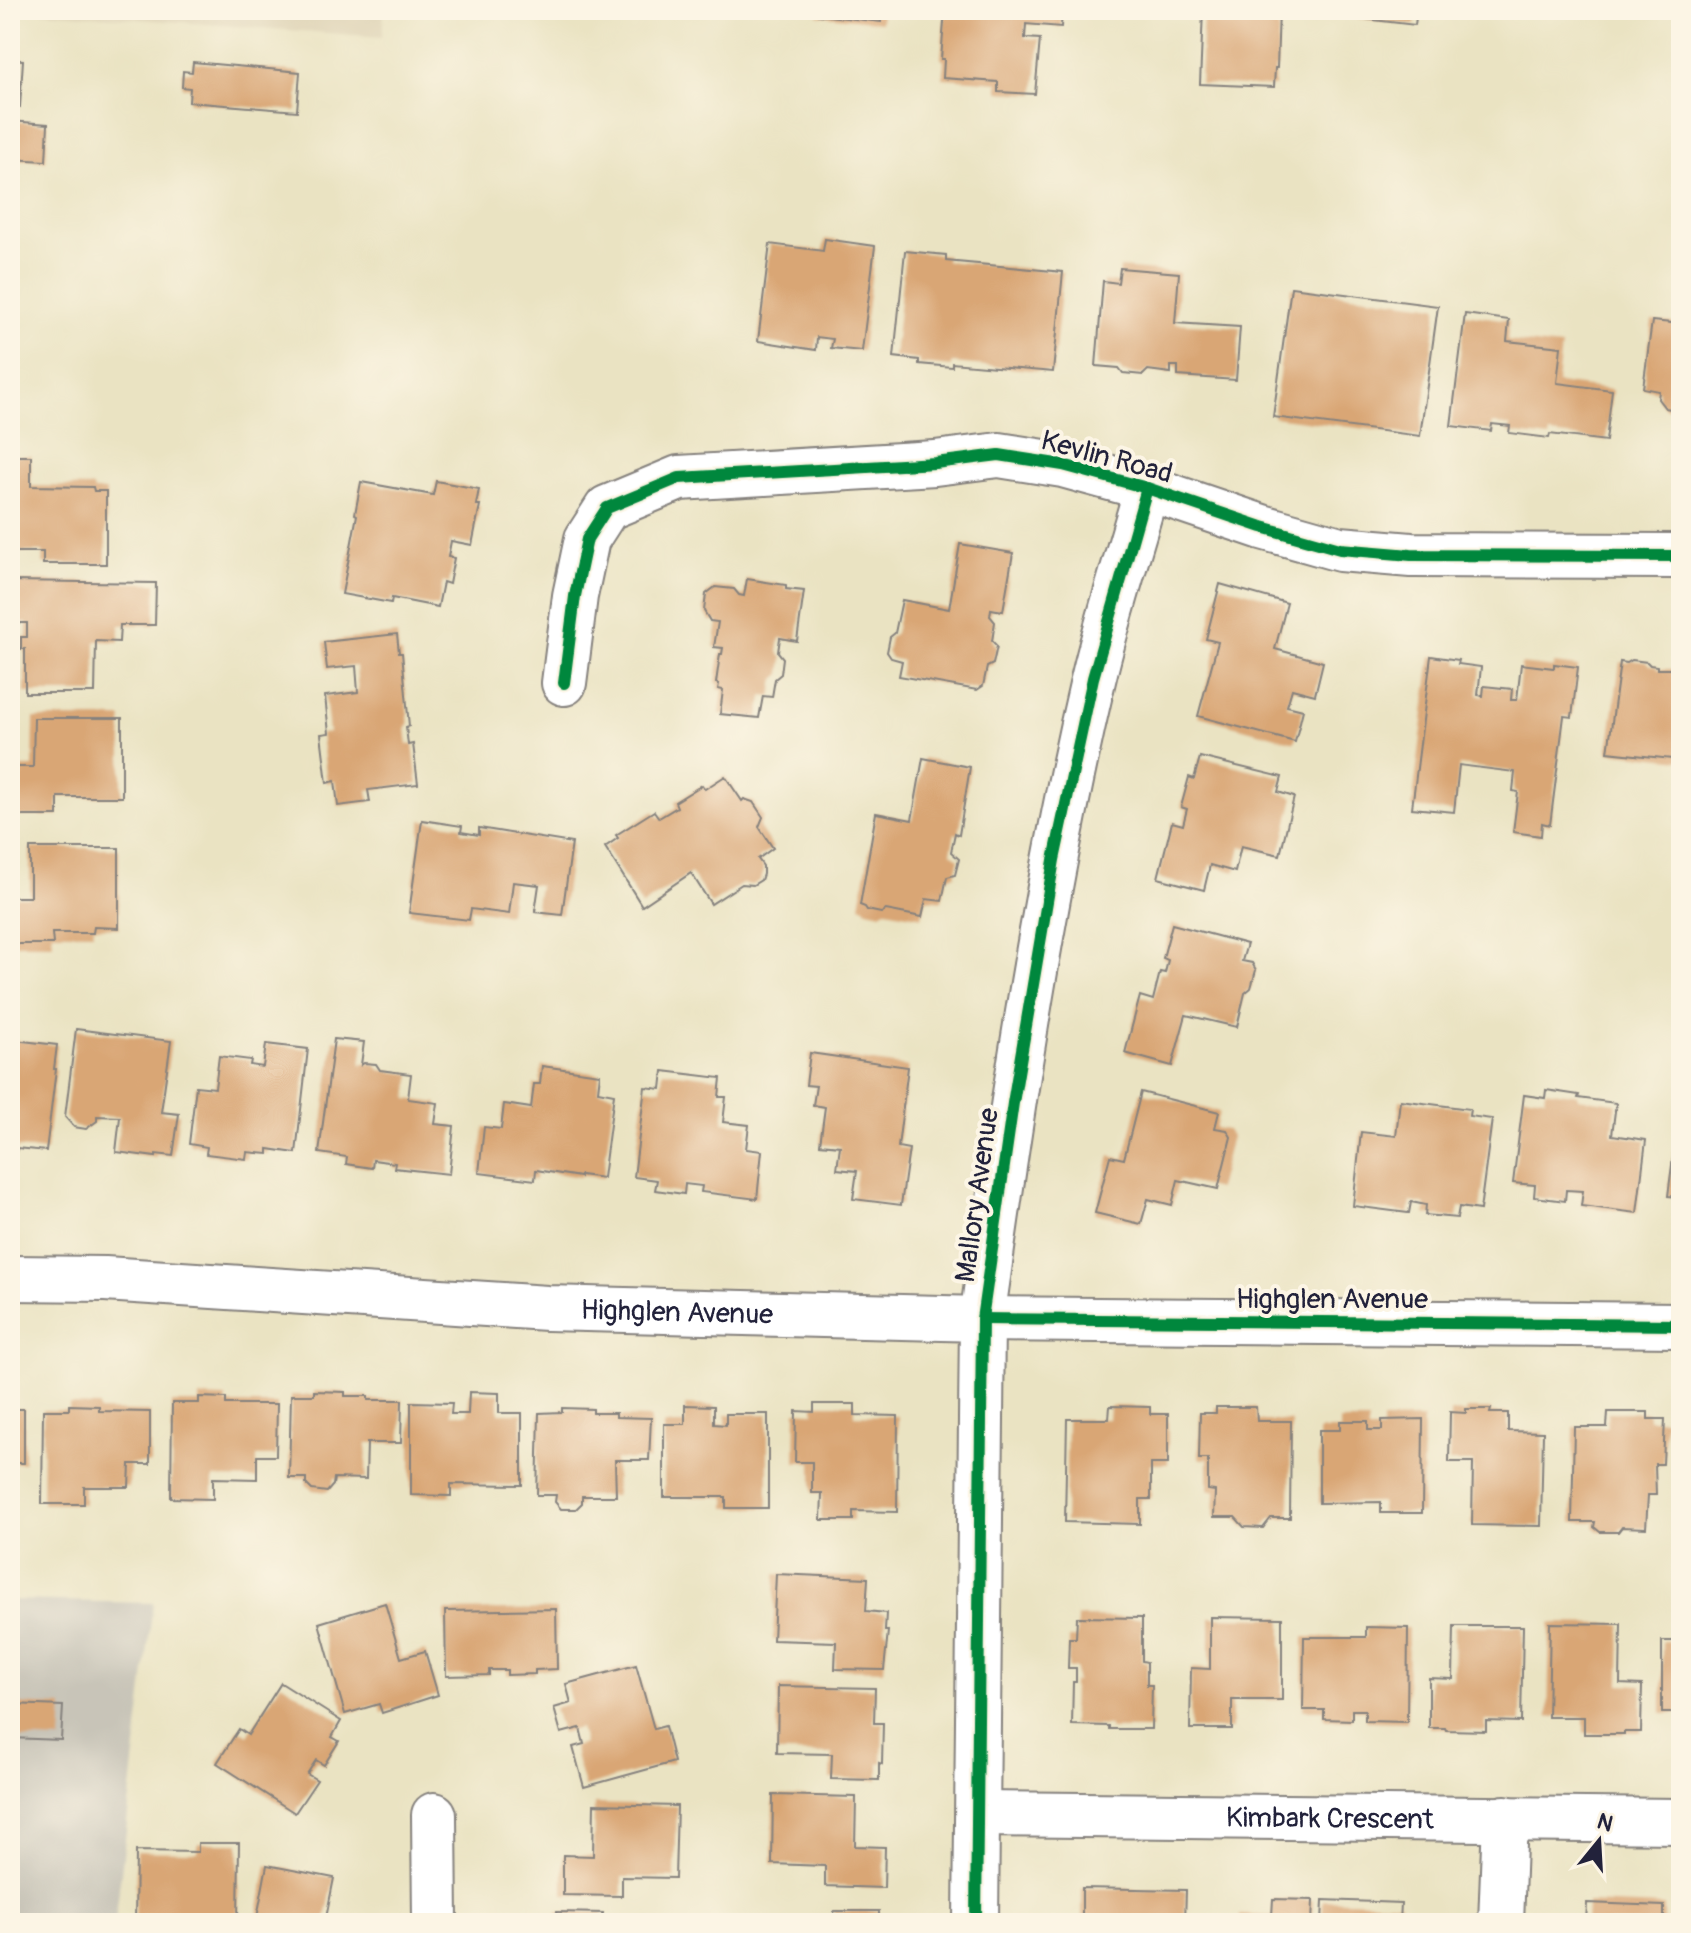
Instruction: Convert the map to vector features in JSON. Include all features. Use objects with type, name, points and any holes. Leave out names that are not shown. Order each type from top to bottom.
[{"type":"street","name":"Kevlin Road","points":[[564,683],[575,596],[587,539],[607,508],[679,478],[935,463],[999,455],[1063,465],[1147,488],[1262,527],[1340,549],[1411,555],[1681,556]]},
{"type":"street","name":"Mallory Avenue","points":[[976,1923],[982,1319],[1013,1103],[1054,860],[1093,678],[1147,488]]},
{"type":"street","name":"Highglen Avenue","points":[[10,1278],[105,1279],[547,1308],[982,1319],[1681,1325]]},
{"type":"street","name":"Kimbark Crescent","points":[[978,1814],[1681,1821]]},
{"type":"street","points":[[434,1815],[435,1923]]},
{"type":"street","points":[[1501,1923],[1505,1818]]},
{"type":"shaded area","points":[[14,10],[384,10],[382,37]]},
{"type":"shaded area","points":[[10,1600],[153,1603],[115,1923],[10,1923]]},
{"type":"building","points":[[819,10],[882,10],[881,22],[818,15]]},
{"type":"building","points":[[945,10],[1062,10],[1061,27],[1026,24],[1025,38],[1040,39],[1035,94],[998,92],[998,82],[943,78],[944,59],[941,59]]},
{"type":"building","points":[[1203,10],[1279,10],[1274,87],[1200,84]]},
{"type":"building","points":[[1336,10],[1417,10],[1415,25],[1340,16]]},
{"type":"building","points":[[10,59],[23,60],[20,107],[10,106]]},
{"type":"building","points":[[193,62],[300,72],[297,111],[189,102],[190,88],[182,87],[183,71],[192,72]]},
{"type":"building","points":[[10,121],[48,124],[46,161],[10,159]]},
{"type":"building","points":[[825,239],[875,246],[862,351],[831,348],[833,339],[817,337],[816,350],[758,341],[770,244],[823,251]]},
{"type":"building","points":[[905,251],[946,255],[946,261],[1063,272],[1053,372],[952,363],[952,367],[919,364],[919,360],[894,357]]},
{"type":"building","points":[[1120,268],[1179,273],[1175,323],[1240,327],[1236,380],[1178,376],[1178,366],[1171,366],[1171,373],[1148,370],[1143,375],[1096,366],[1103,281],[1118,283]]},
{"type":"building","points":[[1291,287],[1438,306],[1420,436],[1273,417]]},
{"type":"building","points":[[1465,314],[1509,320],[1507,341],[1561,347],[1557,383],[1612,390],[1606,441],[1509,433],[1510,426],[1492,424],[1491,431],[1451,426]]},
{"type":"building","points":[[1652,321],[1681,324],[1681,407],[1677,410],[1665,408],[1658,399],[1659,391],[1643,388]]},
{"type":"building","points":[[10,456],[31,456],[31,486],[93,487],[94,491],[106,491],[106,564],[43,564],[43,552],[10,552]]},
{"type":"building","points":[[436,481],[479,489],[476,505],[480,505],[472,545],[451,541],[448,557],[454,558],[449,584],[443,582],[438,607],[392,598],[391,603],[342,594],[361,482],[433,495]]},
{"type":"building","points":[[960,544],[1013,553],[1003,611],[991,609],[990,616],[995,622],[992,641],[997,646],[993,664],[987,667],[983,686],[977,690],[899,676],[902,661],[891,658],[887,652],[890,637],[895,633],[902,600],[949,609]]},
{"type":"building","points":[[747,579],[804,591],[797,641],[780,638],[778,652],[783,658],[781,674],[775,679],[772,697],[763,696],[759,718],[720,714],[723,690],[718,689],[719,684],[716,683],[723,648],[714,647],[718,622],[710,621],[704,611],[706,594],[715,587],[734,589],[744,596]]},
{"type":"building","points":[[10,581],[156,583],[155,625],[120,625],[119,642],[96,641],[95,693],[25,693],[25,649],[21,649],[21,637],[27,637],[27,623],[10,623]]},
{"type":"building","points":[[1220,584],[1287,603],[1275,649],[1323,662],[1315,695],[1292,689],[1287,706],[1303,710],[1295,742],[1198,716],[1218,642],[1206,639]]},
{"type":"building","points":[[397,634],[399,653],[402,653],[408,745],[413,744],[418,784],[368,790],[370,802],[338,806],[335,781],[327,783],[321,734],[329,733],[325,696],[358,692],[356,666],[327,669],[324,642]]},
{"type":"building","points":[[1431,656],[1481,667],[1478,695],[1483,696],[1484,686],[1512,689],[1511,700],[1517,700],[1521,664],[1578,667],[1572,717],[1564,716],[1550,825],[1542,823],[1541,836],[1513,832],[1518,792],[1513,791],[1515,772],[1459,765],[1454,812],[1412,808]]},
{"type":"building","points":[[1620,662],[1647,662],[1657,666],[1657,669],[1676,669],[1681,664],[1681,760],[1608,752]]},
{"type":"building","points":[[34,718],[122,718],[122,797],[58,797],[58,816],[10,816],[10,767],[33,767]]},
{"type":"building","points":[[1200,757],[1282,777],[1278,792],[1294,797],[1280,855],[1241,846],[1235,872],[1210,865],[1204,890],[1158,878],[1172,822],[1183,825],[1187,809],[1181,807],[1189,777],[1194,779]]},
{"type":"building","points":[[923,758],[970,767],[959,835],[955,833],[951,852],[959,859],[955,875],[947,877],[942,901],[926,899],[922,917],[867,910],[860,905],[876,813],[912,820]]},
{"type":"building","points":[[725,776],[742,801],[753,802],[763,817],[759,827],[773,848],[758,859],[763,866],[761,880],[753,885],[742,884],[711,904],[691,873],[642,906],[605,847],[618,838],[616,835],[654,811],[659,818],[677,807],[675,802],[702,785],[705,789]]},
{"type":"building","points":[[422,820],[462,826],[461,832],[479,835],[479,828],[572,843],[562,915],[535,912],[539,885],[513,882],[509,914],[471,909],[469,920],[409,913]]},
{"type":"building","points":[[30,848],[119,848],[119,928],[94,927],[93,933],[52,933],[53,944],[10,944],[10,897],[30,897]]},
{"type":"building","points":[[1172,924],[1247,944],[1242,961],[1252,963],[1256,970],[1251,988],[1245,993],[1237,1027],[1186,1015],[1172,1066],[1125,1053],[1140,996],[1153,1000],[1160,972],[1165,973],[1168,960],[1163,958]]},
{"type":"building","points":[[76,1029],[171,1041],[161,1112],[179,1114],[173,1156],[116,1152],[120,1117],[97,1116],[97,1121],[86,1129],[74,1127],[65,1117]]},
{"type":"building","points":[[334,1039],[364,1042],[361,1065],[376,1064],[380,1070],[411,1074],[408,1099],[438,1103],[435,1124],[454,1126],[449,1174],[394,1168],[395,1163],[373,1160],[372,1168],[346,1164],[347,1157],[319,1153]]},
{"type":"building","points":[[14,1040],[57,1045],[46,1151],[17,1148],[16,1153],[10,1152],[10,1064]]},
{"type":"building","points":[[266,1044],[308,1049],[296,1153],[268,1149],[268,1154],[247,1152],[246,1159],[206,1154],[207,1147],[189,1144],[196,1086],[215,1088],[219,1056],[251,1060],[250,1065],[263,1067]]},
{"type":"building","points":[[810,1053],[908,1067],[898,1147],[909,1149],[901,1205],[853,1199],[857,1171],[837,1169],[840,1146],[820,1144],[825,1107],[813,1105],[816,1086],[806,1085]]},
{"type":"building","points":[[542,1066],[600,1074],[598,1091],[614,1094],[603,1178],[536,1170],[535,1180],[479,1173],[484,1127],[501,1129],[504,1104],[531,1108],[534,1084],[540,1084]]},
{"type":"building","points":[[663,1071],[721,1078],[719,1097],[726,1097],[723,1122],[749,1125],[746,1149],[762,1151],[757,1199],[701,1192],[702,1186],[685,1184],[684,1194],[655,1190],[657,1180],[634,1177],[645,1087],[661,1089]]},
{"type":"building","points":[[1546,1090],[1616,1103],[1612,1135],[1646,1140],[1637,1213],[1581,1206],[1583,1191],[1566,1190],[1565,1201],[1534,1197],[1535,1185],[1513,1183],[1524,1095],[1545,1098]]},
{"type":"building","points":[[1141,1092],[1219,1112],[1215,1128],[1227,1130],[1231,1137],[1218,1189],[1178,1180],[1172,1205],[1148,1199],[1141,1224],[1095,1213],[1110,1156],[1124,1159]]},
{"type":"building","points":[[1400,1100],[1470,1109],[1469,1116],[1492,1119],[1480,1210],[1459,1207],[1457,1218],[1425,1215],[1426,1205],[1411,1202],[1409,1213],[1353,1206],[1361,1132],[1396,1136]]},
{"type":"building","points":[[1678,1118],[1681,1119],[1681,1197],[1668,1196]]},
{"type":"building","points":[[314,1391],[345,1392],[345,1396],[368,1396],[368,1400],[402,1400],[401,1443],[367,1443],[366,1479],[334,1478],[327,1492],[312,1490],[306,1484],[306,1478],[289,1478],[291,1395],[314,1395]]},
{"type":"building","points":[[469,1392],[499,1393],[499,1413],[522,1413],[522,1485],[451,1484],[451,1496],[411,1495],[411,1402],[452,1403],[451,1414],[468,1414]]},
{"type":"building","points":[[199,1397],[226,1398],[226,1404],[277,1404],[276,1456],[257,1456],[257,1479],[213,1478],[213,1499],[171,1498],[172,1403],[199,1403]]},
{"type":"building","points":[[814,1404],[855,1404],[855,1415],[898,1416],[897,1512],[853,1511],[853,1520],[821,1520],[822,1493],[812,1493],[812,1462],[795,1462],[796,1411],[814,1412]]},
{"type":"building","points":[[69,1405],[99,1406],[99,1411],[150,1412],[150,1464],[130,1464],[129,1487],[84,1487],[84,1504],[42,1504],[43,1410],[69,1410]]},
{"type":"building","points":[[685,1405],[714,1406],[714,1424],[726,1425],[726,1414],[768,1414],[768,1508],[726,1508],[726,1497],[664,1497],[664,1424],[685,1424]]},
{"type":"building","points":[[1110,1406],[1150,1407],[1150,1414],[1168,1414],[1168,1464],[1151,1464],[1151,1499],[1140,1499],[1140,1524],[1065,1522],[1067,1419],[1109,1419]]},
{"type":"building","points":[[1216,1407],[1256,1407],[1257,1421],[1291,1421],[1290,1518],[1271,1518],[1263,1528],[1244,1527],[1235,1517],[1214,1517],[1215,1491],[1208,1490],[1208,1459],[1199,1459],[1200,1413],[1216,1413]]},
{"type":"building","points":[[562,1408],[593,1409],[593,1413],[616,1413],[616,1417],[651,1418],[649,1460],[615,1460],[616,1496],[582,1496],[582,1503],[576,1509],[561,1509],[555,1502],[556,1495],[537,1495],[539,1413],[562,1412]]},
{"type":"building","points":[[10,1409],[24,1409],[24,1463],[10,1463]]},
{"type":"building","points":[[1466,1409],[1508,1413],[1508,1431],[1543,1432],[1541,1526],[1472,1525],[1473,1462],[1449,1462],[1450,1412],[1466,1413]]},
{"type":"building","points":[[1608,1412],[1648,1412],[1648,1419],[1665,1419],[1663,1464],[1655,1464],[1656,1495],[1648,1495],[1646,1528],[1622,1527],[1618,1532],[1600,1532],[1594,1527],[1595,1522],[1572,1522],[1574,1427],[1607,1427]]},
{"type":"building","points":[[1423,1419],[1422,1513],[1381,1513],[1381,1502],[1319,1503],[1319,1430],[1340,1430],[1340,1421],[1368,1421],[1368,1430],[1382,1430],[1382,1420]]},
{"type":"building","points":[[776,1574],[868,1578],[866,1611],[886,1613],[885,1631],[888,1631],[884,1670],[835,1669],[836,1642],[773,1640]]},
{"type":"building","points":[[385,1603],[401,1658],[425,1651],[438,1695],[382,1713],[379,1704],[345,1714],[319,1623]]},
{"type":"building","points":[[556,1609],[557,1669],[535,1670],[535,1674],[507,1675],[507,1670],[489,1670],[489,1675],[446,1676],[445,1611]]},
{"type":"building","points":[[1077,1617],[1142,1618],[1142,1661],[1147,1662],[1147,1685],[1152,1685],[1151,1729],[1072,1725],[1076,1668],[1068,1668],[1069,1638],[1076,1638]]},
{"type":"building","points":[[1210,1617],[1282,1618],[1282,1700],[1232,1700],[1232,1729],[1190,1729],[1191,1668],[1210,1669]]},
{"type":"building","points":[[1550,1623],[1621,1624],[1620,1684],[1642,1685],[1641,1732],[1584,1734],[1584,1717],[1548,1717]]},
{"type":"building","points":[[1454,1626],[1523,1626],[1521,1722],[1486,1721],[1486,1731],[1429,1728],[1429,1678],[1453,1679]]},
{"type":"building","points":[[1366,1627],[1408,1628],[1407,1722],[1365,1721],[1365,1710],[1352,1710],[1352,1720],[1324,1719],[1324,1710],[1303,1710],[1304,1637],[1366,1637]]},
{"type":"building","points":[[1662,1641],[1681,1641],[1681,1713],[1662,1713]]},
{"type":"building","points":[[636,1665],[654,1729],[665,1726],[674,1762],[584,1787],[573,1747],[584,1744],[580,1728],[561,1733],[554,1708],[571,1703],[566,1684]]},
{"type":"building","points":[[281,1683],[341,1721],[332,1737],[339,1741],[324,1765],[316,1760],[307,1774],[317,1780],[295,1813],[217,1763],[239,1729],[248,1735]]},
{"type":"building","points":[[778,1686],[875,1688],[874,1723],[883,1723],[879,1780],[831,1779],[832,1754],[777,1753]]},
{"type":"building","points":[[10,1704],[63,1706],[61,1740],[10,1738]]},
{"type":"building","points":[[773,1795],[856,1797],[855,1846],[885,1847],[884,1888],[825,1886],[825,1866],[772,1864]]},
{"type":"building","points":[[594,1804],[677,1806],[675,1878],[622,1877],[622,1896],[563,1895],[563,1855],[593,1856]]},
{"type":"building","points":[[198,1843],[239,1843],[238,1923],[135,1923],[136,1851],[198,1852]]},
{"type":"building","points":[[267,1865],[334,1878],[325,1923],[256,1923]]},
{"type":"building","points":[[1082,1888],[1186,1890],[1185,1923],[1082,1923]]},
{"type":"building","points":[[1273,1899],[1313,1900],[1312,1923],[1240,1923],[1240,1915],[1272,1916]]},
{"type":"building","points":[[1323,1900],[1401,1903],[1400,1923],[1322,1923]]},
{"type":"building","points":[[1587,1903],[1664,1906],[1664,1923],[1586,1923]]},
{"type":"building","points":[[834,1911],[879,1911],[879,1923],[834,1923]]},
{"type":"building","points":[[557,1912],[603,1913],[602,1920],[610,1920],[610,1923],[557,1923]]},
{"type":"cycle path","points":[[564,683],[575,596],[587,539],[607,508],[679,478],[935,463],[999,455],[1063,465],[1147,488],[1262,527],[1340,549],[1411,555],[1681,556]]},
{"type":"cycle path","points":[[976,1923],[982,1319],[1013,1103],[1054,860],[1093,678],[1147,488]]},
{"type":"cycle path","points":[[982,1319],[1681,1325]]}]
